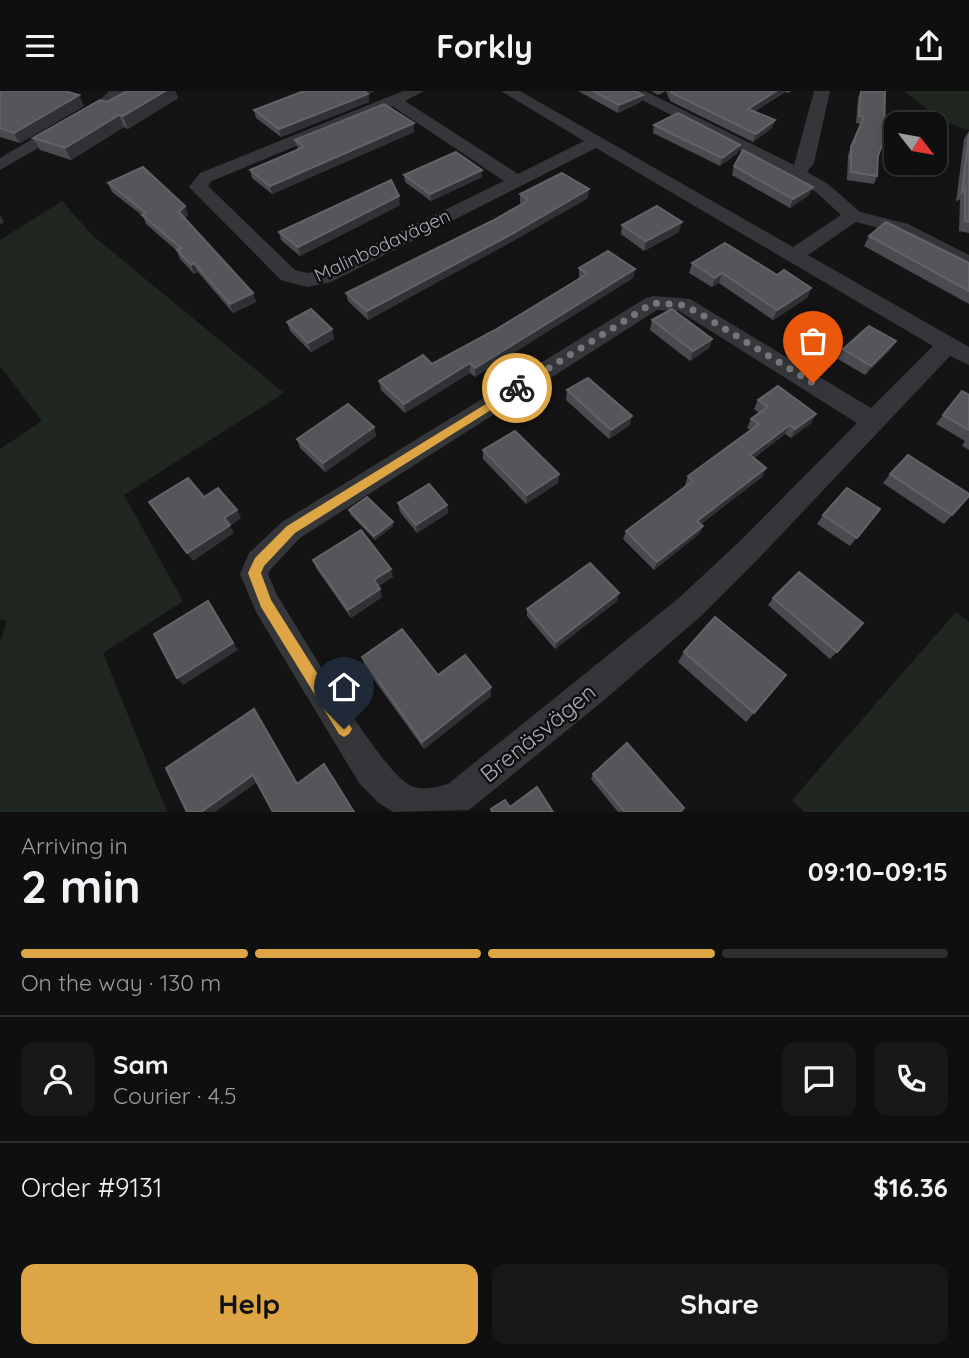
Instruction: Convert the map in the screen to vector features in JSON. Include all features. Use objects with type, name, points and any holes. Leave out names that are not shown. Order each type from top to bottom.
[{"type":"street","points":[[0,165],[108,101],[117,91]]},
{"type":"street","name":"Malinbodavägen","points":[[416,91],[206,177],[198,187],[288,275],[307,280],[324,277],[596,142]]},
{"type":"street","points":[[509,91],[958,351]]},
{"type":"street","points":[[633,91],[796,173],[822,188],[853,216],[901,228],[969,263]]},
{"type":"street","points":[[796,173],[805,163],[822,91]]},
{"type":"street","points":[[393,100],[517,181]]},
{"type":"street","points":[[793,256],[853,216]]},
{"type":"street","name":"Brenäsvägen","points":[[871,420],[699,313],[683,305],[653,303],[291,530],[259,562],[254,573],[266,603],[370,771],[388,791],[412,807],[436,808],[457,798],[593,690],[719,579],[778,522],[871,420],[958,351]]},
{"type":"shaded area","points":[[904,91],[969,91],[969,130],[947,123],[947,112],[931,112]]},
{"type":"shaded area","points":[[62,201],[93,236],[284,393],[124,495],[183,601],[103,653],[167,812],[0,812],[0,643],[7,621],[0,619],[0,449],[42,421],[0,366],[0,240]]},
{"type":"shaded area","points":[[956,612],[969,622],[969,812],[805,812],[792,800]]},
{"type":"building","points":[[0,91],[65,91],[79,95],[14,133],[0,128]]},
{"type":"building","points":[[127,91],[165,91],[65,148],[33,138],[100,100],[107,102]]},
{"type":"building","points":[[304,91],[364,91],[368,94],[279,129],[254,110]]},
{"type":"building","points":[[593,91],[635,91],[643,95],[619,105]]},
{"type":"building","points":[[671,91],[776,91],[748,109],[775,120],[756,134]]},
{"type":"building","points":[[861,91],[885,91],[884,140],[878,156],[877,176],[851,172],[851,147],[864,117],[859,116]]},
{"type":"building","points":[[384,104],[414,123],[270,186],[250,170],[304,147],[295,140]]},
{"type":"building","points":[[678,113],[740,145],[722,158],[654,125]]},
{"type":"building","points":[[969,134],[969,222],[965,221],[965,189],[962,192]]},
{"type":"building","points":[[743,150],[813,187],[793,199],[734,166]]},
{"type":"building","points":[[456,152],[482,170],[430,194],[404,175]]},
{"type":"building","points":[[143,167],[185,206],[179,212],[253,293],[230,304],[194,263],[191,265],[177,250],[181,248],[142,215],[146,213],[108,183]]},
{"type":"building","points":[[562,173],[589,189],[512,234],[367,311],[346,293],[492,221],[529,200],[520,194]]},
{"type":"building","points":[[391,180],[399,196],[298,247],[279,232]]},
{"type":"building","points":[[657,206],[682,222],[646,241],[622,225]]},
{"type":"building","points":[[886,222],[969,263],[969,291],[869,236]]},
{"type":"building","points":[[725,243],[777,275],[784,270],[811,288],[777,310],[722,273],[715,278],[692,263]]},
{"type":"building","points":[[608,251],[635,269],[475,368],[470,363],[404,404],[379,381],[423,355],[432,364],[495,330],[587,274],[579,268]]},
{"type":"building","points":[[311,309],[332,329],[308,343],[287,322]]},
{"type":"building","points":[[672,309],[712,339],[693,351],[652,320]]},
{"type":"building","points":[[869,326],[896,341],[871,366],[843,349]]},
{"type":"building","points":[[588,378],[632,416],[611,430],[567,390]]},
{"type":"building","points":[[778,386],[816,414],[795,429],[790,425],[750,455],[766,468],[697,521],[703,526],[657,562],[626,531],[693,481],[688,476],[759,424],[751,419],[768,407],[758,400]]},
{"type":"building","points":[[962,391],[969,395],[969,430],[943,415]]},
{"type":"building","points":[[348,404],[374,427],[323,463],[297,439]]},
{"type":"building","points":[[515,431],[559,474],[527,495],[483,450]]},
{"type":"building","points":[[908,455],[969,494],[952,515],[890,474]]},
{"type":"building","points":[[188,478],[204,497],[218,488],[237,510],[224,518],[230,525],[187,553],[149,502]]},
{"type":"building","points":[[429,484],[447,505],[416,525],[398,503]]},
{"type":"building","points":[[847,488],[880,509],[857,538],[823,515]]},
{"type":"building","points":[[367,497],[393,522],[374,536],[349,510]]},
{"type":"building","points":[[361,530],[391,569],[374,580],[380,589],[348,610],[313,560]]},
{"type":"building","points":[[590,563],[619,593],[556,642],[527,609]]},
{"type":"building","points":[[799,572],[863,623],[837,652],[773,598]]},
{"type":"building","points":[[208,601],[233,643],[177,678],[154,634]]},
{"type":"building","points":[[715,617],[786,675],[754,713],[684,652]]},
{"type":"building","points":[[402,629],[438,675],[465,655],[491,687],[422,742],[362,657]]},
{"type":"building","points":[[254,709],[297,784],[324,764],[354,812],[273,812],[253,775],[201,812],[187,812],[166,768]]},
{"type":"building","points":[[627,743],[684,808],[680,812],[625,812],[593,774]]},
{"type":"building","points":[[537,787],[553,812],[492,812],[491,809],[505,800],[510,807]]},
{"type":"way so far","points":[[517,388],[642,308],[653,303],[667,302],[683,305],[699,313],[813,383]]},
{"type":"route","points":[[344,729],[266,603],[254,573],[259,562],[291,530],[517,388]]}]
